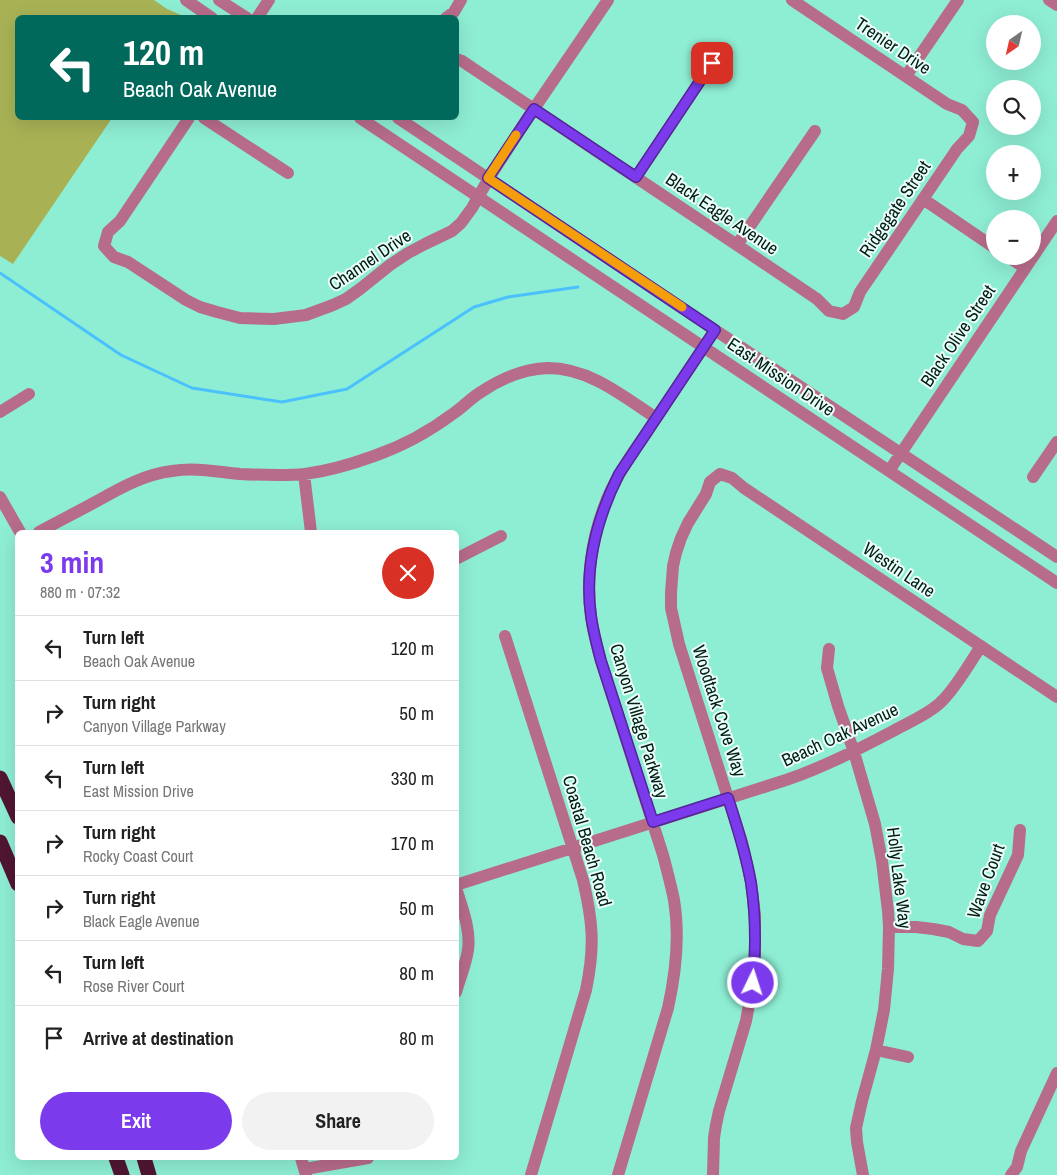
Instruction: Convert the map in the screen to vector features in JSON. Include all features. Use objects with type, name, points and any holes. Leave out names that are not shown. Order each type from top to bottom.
[{"type":"highway","points":[[0,778],[15,810]]},
{"type":"highway","points":[[0,842],[15,877]]},
{"type":"highway","points":[[117,1160],[122,1175]]},
{"type":"highway","points":[[145,1160],[149,1175]]},
{"type":"street","points":[[186,0],[208,15]]},
{"type":"street","points":[[219,0],[242,15]]},
{"type":"street","points":[[259,15],[269,0]]},
{"type":"street","points":[[450,15],[462,0]]},
{"type":"street","name":"Channel Drive","points":[[188,120],[120,221],[108,232],[104,246],[114,257],[128,262],[200,307],[240,318],[290,318],[306,315],[346,299],[402,257],[452,231],[467,216],[488,178],[608,0]]},
{"type":"street","name":"Trenier Drive","points":[[792,0],[806,4],[947,104],[962,110],[973,122]]},
{"type":"street","points":[[906,76],[958,0]]},
{"type":"street","points":[[1049,0],[1057,6]]},
{"type":"street","name":"Black Eagle Avenue","points":[[459,60],[817,299],[829,311],[843,314]]},
{"type":"street","points":[[636,177],[712,63]]},
{"type":"street","points":[[207,120],[288,173]]},
{"type":"street","name":"East Mission Drive","points":[[363,120],[1057,583]]},
{"type":"street","name":"East Mission Drive","points":[[401,120],[1057,557]]},
{"type":"street","name":"Ridgegate Street","points":[[843,314],[854,307],[860,292],[957,149],[969,136],[973,122]]},
{"type":"street","points":[[737,245],[815,131]]},
{"type":"street","points":[[923,199],[986,242]]},
{"type":"street","name":"Black Olive Street","points":[[889,471],[1057,221]]},
{"type":"street","points":[[1020,265],[1024,268]]},
{"type":"street","name":"Canyon Village Parkway","points":[[618,1175],[668,1008],[677,944],[674,902],[666,864],[601,661],[592,621],[589,588],[590,568],[603,508],[619,474],[715,330]]},
{"type":"street","points":[[43,530],[120,488],[154,475],[172,471],[199,469],[239,474],[304,474],[375,456],[410,441],[494,384],[507,378],[536,370],[560,369],[594,378],[656,418]]},
{"type":"street","points":[[0,412],[29,394]]},
{"type":"street","points":[[1034,477],[1057,442]]},
{"type":"street","points":[[304,474],[311,530]]},
{"type":"street","name":"Westin Lane","points":[[720,474],[732,478],[744,488],[1057,697]]},
{"type":"street","name":"Woodtack Cove Way","points":[[714,1175],[716,1125],[746,1020],[753,983],[755,915],[742,842],[679,644],[671,608],[671,579],[676,553],[688,523],[706,494],[710,482],[720,474]]},
{"type":"street","points":[[0,497],[19,530]]},
{"type":"street","points":[[459,557],[501,536]]},
{"type":"street","name":"Coastal Beach Road","points":[[505,636],[572,848],[584,880],[593,932],[586,990],[531,1175]]},
{"type":"street","name":"Beach Oak Avenue","points":[[459,886],[812,771],[854,752],[911,722],[940,703],[948,695],[981,646]]},
{"type":"street","name":"Holly Lake Way","points":[[829,649],[827,668],[871,809],[880,844],[887,895],[889,928],[886,991],[880,1033],[856,1128],[863,1175]]},
{"type":"street","name":"Wave Court","points":[[889,928],[916,927],[933,929],[949,932],[963,939],[978,941],[987,931],[990,915],[1018,855],[1020,830]]},
{"type":"street","points":[[459,898],[466,925],[468,949],[459,981]]},
{"type":"street","points":[[876,1050],[908,1058]]},
{"type":"street","points":[[1011,1175],[1017,1167],[1020,1151],[1057,1073]]},
{"type":"street","points":[[304,1167],[354,1160]]},
{"type":"green space","points":[[0,0],[154,0],[167,9],[181,15],[15,15],[15,120],[111,120],[13,264],[0,256]]},
{"type":"waterway","points":[[0,273],[121,355],[192,388],[282,402],[347,389],[474,307],[508,297],[578,287]]},
{"type":"slow traffic","points":[[516,135],[488,178],[682,307]]},
{"type":"route","points":[[712,63],[636,177],[534,109],[488,178],[715,330],[619,474],[603,508],[597,529],[590,568],[589,588],[594,635],[601,661],[653,822],[728,798],[742,842],[753,899],[755,934],[753,983]]}]
